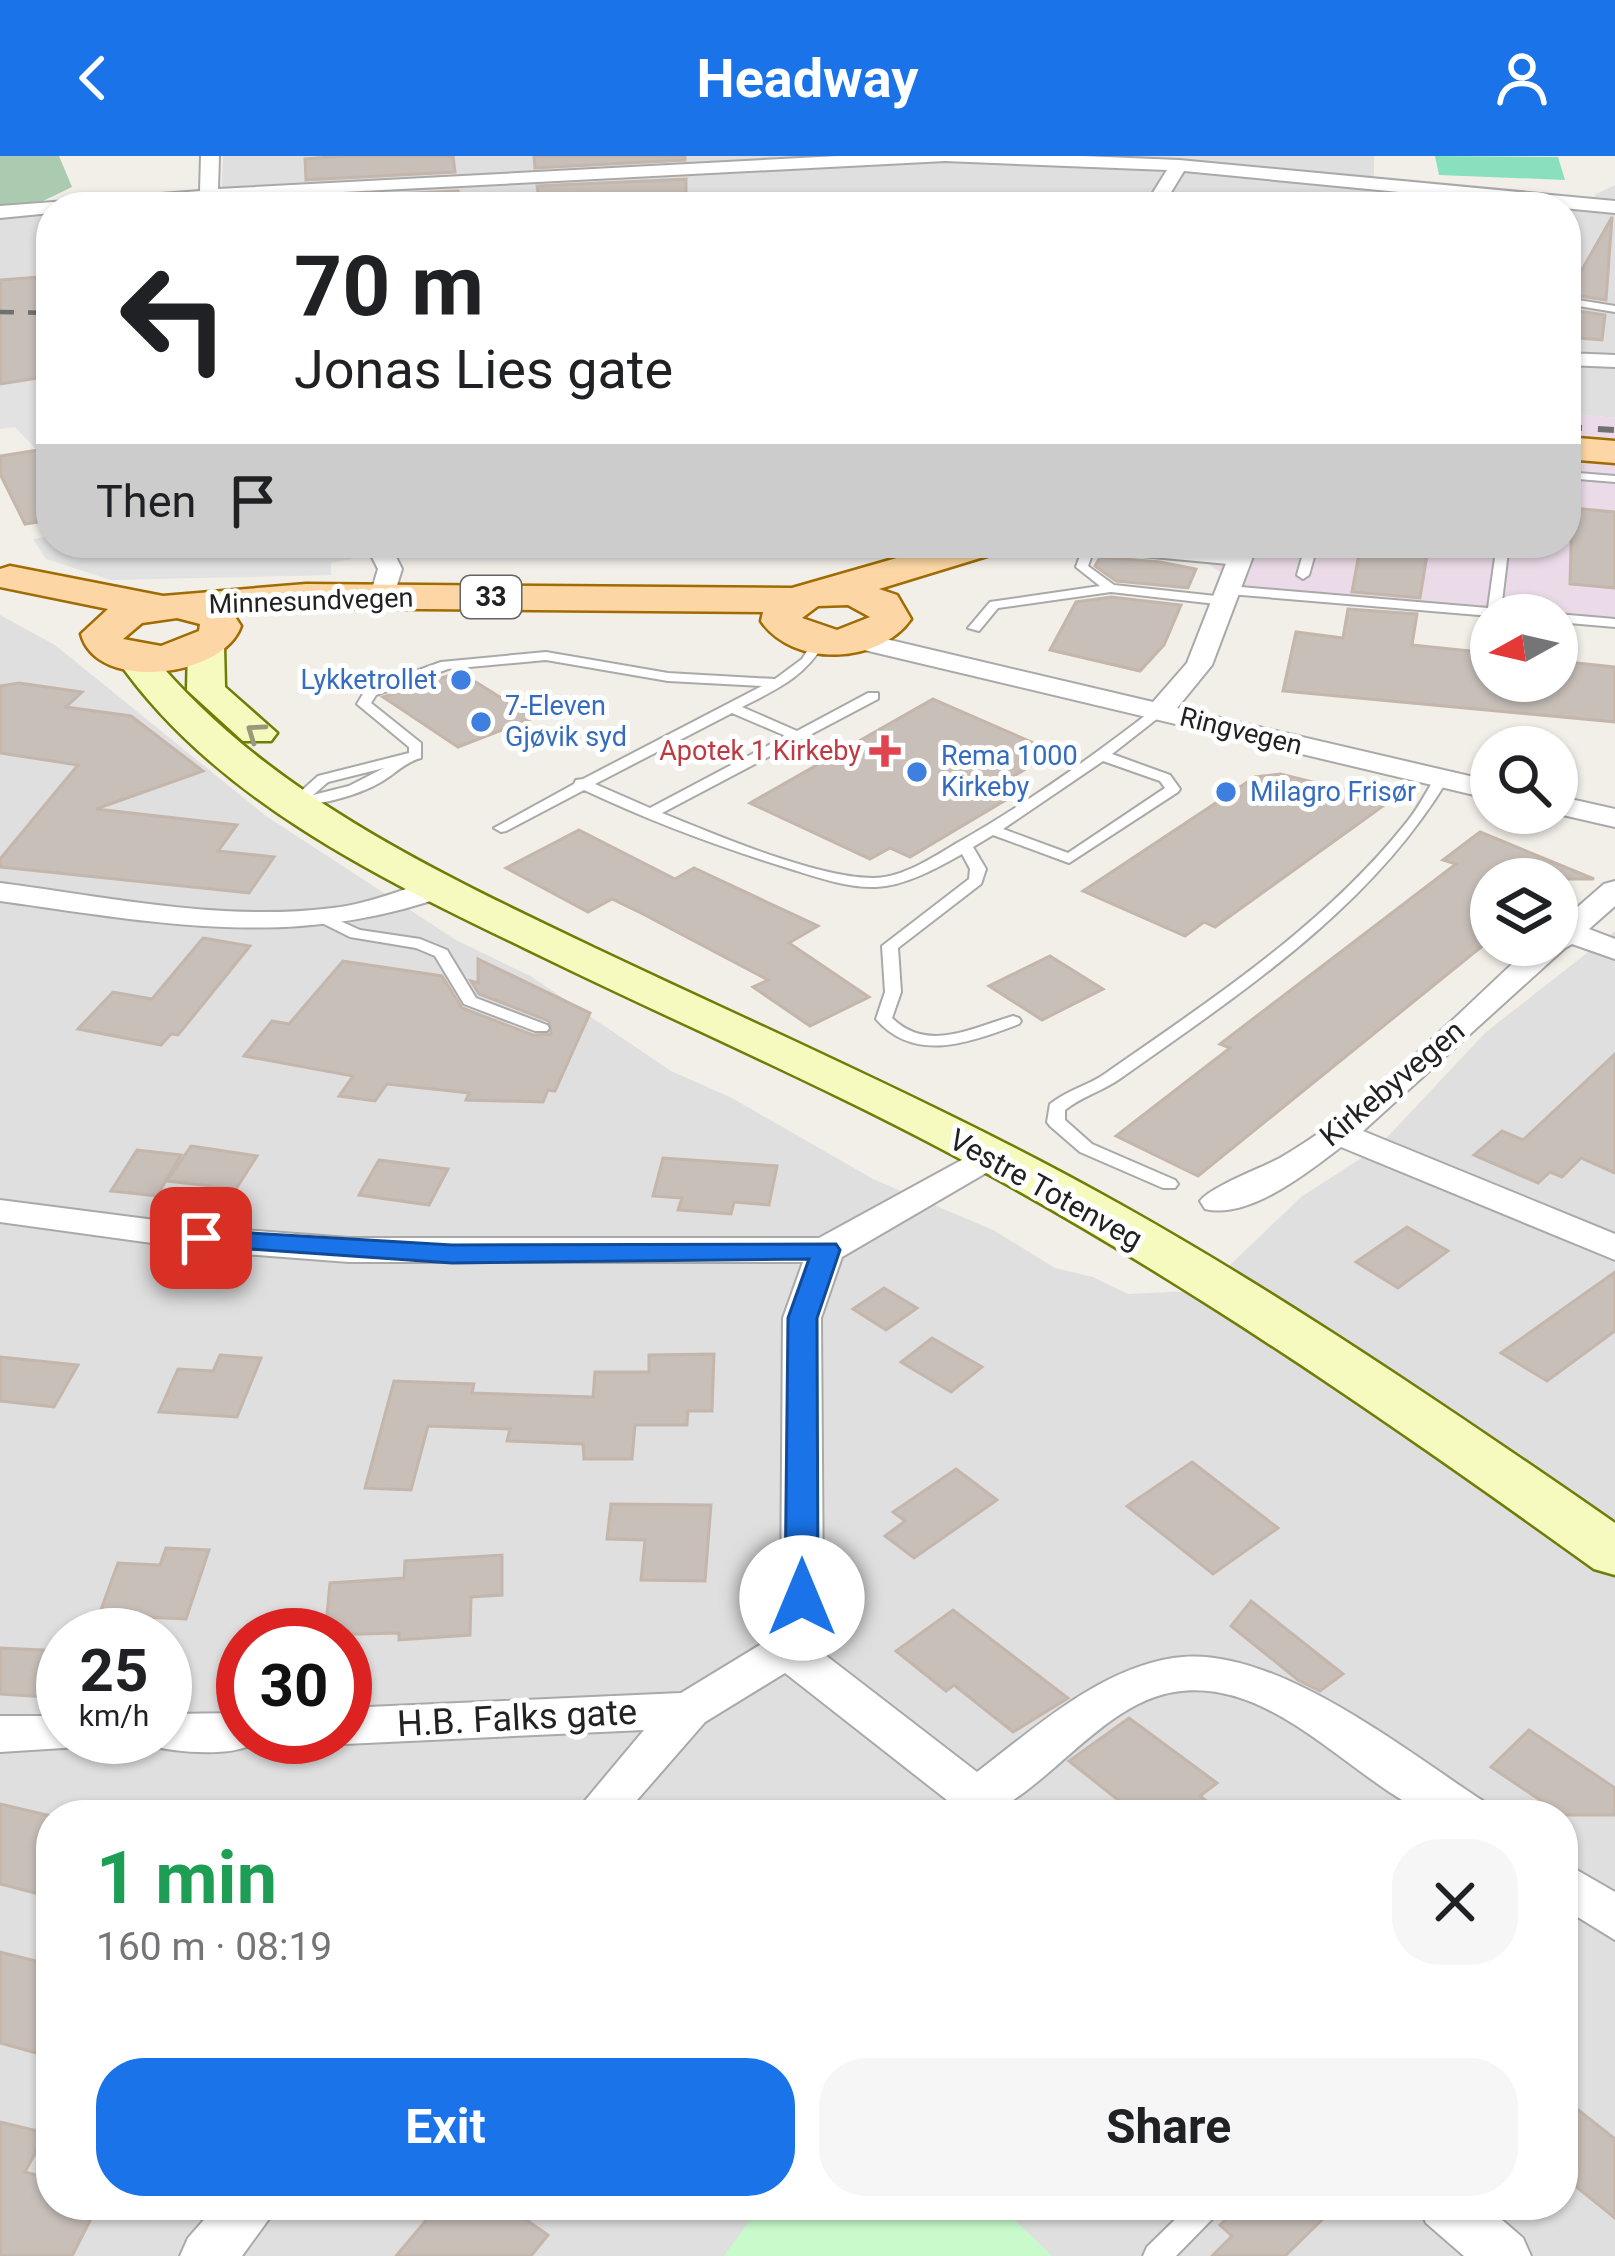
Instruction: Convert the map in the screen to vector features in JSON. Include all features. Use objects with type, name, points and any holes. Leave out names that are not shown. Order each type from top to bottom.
[{"type":"main road","points":[[1581,449],[1615,452]]},
{"type":"main road","name":"Minnesundvegen","points":[[192,624],[371,610],[624,610],[818,620],[954,558]]},
{"type":"main road","name":"Minnesundvegen","points":[[192,624],[262,598],[383,596],[818,620],[865,595],[887,612],[965,558]]},
{"type":"main road","name":"33","points":[[5,576],[192,624]]},
{"type":"main road","name":"33","points":[[5,576],[22,591],[68,610],[101,634],[108,649],[135,658],[167,658],[192,624]]},
{"type":"main road","name":"33","points":[[101,634],[119,617],[192,624]]},
{"type":"main road","name":"Vestre Totenveg","points":[[192,624],[203,680],[214,701],[321,792],[408,875],[991,1155],[1246,1303],[1615,1553]]},
{"type":"main road","name":"Vestre Totenveg","points":[[135,658],[186,720],[321,792]]},
{"type":"street","points":[[209,192],[210,156]]},
{"type":"street","points":[[504,156],[513,186]]},
{"type":"street","points":[[285,192],[513,186],[814,159],[987,156],[1127,159],[1397,192]]},
{"type":"street","points":[[1162,192],[1179,165]]},
{"type":"street","points":[[1581,200],[1603,185]]},
{"type":"street","points":[[1581,203],[1615,207]]},
{"type":"street","points":[[0,212],[36,209]]},
{"type":"street","points":[[1581,359],[1615,361]]},
{"type":"street","points":[[383,596],[390,569],[384,558]]},
{"type":"street","points":[[1160,711],[1199,665],[1240,558]]},
{"type":"street","name":"Ringvegen","points":[[887,612],[991,671]]},
{"type":"street","name":"Ringvegen","points":[[818,620],[991,671],[1470,785]]},
{"type":"street","points":[[1578,810],[1615,818]]},
{"type":"street","points":[[0,892],[228,919],[329,921],[384,910],[440,888]]},
{"type":"street","name":"Kirkebyvegen","points":[[1578,922],[1615,890]]},
{"type":"street","points":[[1578,943],[1615,950]]},
{"type":"street","name":"Kirkebyvegen","points":[[1219,1202],[1264,1186],[1337,1132],[1528,966]]},
{"type":"street","points":[[1337,1132],[1615,1249]]},
{"type":"street","points":[[0,1211],[217,1240],[350,1250],[826,1250],[991,1155]]},
{"type":"street","points":[[609,1800],[688,1710],[787,1650],[802,1598],[802,1318],[826,1250]]},
{"type":"street","points":[[787,1650],[979,1800]]},
{"type":"street","points":[[993,1800],[1080,1720],[1143,1685],[1203,1671],[1237,1677],[1289,1703],[1442,1800]]},
{"type":"street","name":"H.B. Falks gate","points":[[372,1725],[688,1710]]},
{"type":"street","points":[[0,1734],[36,1734]]},
{"type":"street","points":[[1578,1893],[1615,1919]]},
{"type":"street","points":[[207,2256],[239,2220]]},
{"type":"street","points":[[1462,2220],[1504,2256]]},
{"type":"lane","points":[[1581,303],[1615,309]]},
{"type":"lane","points":[[1581,476],[1615,479]]},
{"type":"lane","points":[[1085,558],[1082,567],[1111,588]]},
{"type":"lane","points":[[1303,575],[1308,558]]},
{"type":"lane","points":[[1496,594],[1501,558]]},
{"type":"lane","points":[[974,628],[994,605],[1111,588],[1470,611]]},
{"type":"lane","points":[[501,828],[778,682],[807,662],[818,620]]},
{"type":"lane","points":[[1578,620],[1615,623]]},
{"type":"lane","points":[[321,792],[371,763],[400,761],[416,754],[416,746],[364,704],[370,692],[446,665],[546,656],[710,681],[778,682]]},
{"type":"lane","points":[[651,813],[873,696]]},
{"type":"lane","points":[[730,707],[797,736]]},
{"type":"lane","points":[[581,783],[651,813],[862,882],[894,880],[992,830],[1160,711]]},
{"type":"lane","points":[[992,830],[1069,859],[1173,789],[1165,778],[1101,754]]},
{"type":"lane","points":[[321,792],[386,775],[400,761]]},
{"type":"lane","points":[[1169,1184],[1086,1148],[1056,1122],[1056,1108],[1064,1099],[1102,1083],[1254,975],[1383,860],[1441,778]]},
{"type":"lane","points":[[964,844],[978,869],[976,881],[890,946],[893,992],[884,1019],[908,1037],[938,1043],[1012,1021]]},
{"type":"lane","points":[[329,921],[356,934],[420,944],[441,953],[470,1001],[542,1028]]},
{"type":"lane","points":[[1157,2256],[1193,2220]]},
{"type":"shaded area","points":[[223,156],[1374,156],[1374,190],[1395,192],[221,192]]},
{"type":"shaded area","points":[[1615,185],[1615,418],[1581,415],[1581,206],[1588,206],[1596,194]]},
{"type":"shaded area","points":[[36,215],[36,306],[0,306],[0,219]]},
{"type":"shaded area","points":[[36,376],[36,449],[15,427],[0,429],[0,382]]},
{"type":"shaded area","points":[[1581,415],[1615,418],[1615,624],[1578,621],[1578,594],[1470,594],[1470,611],[1248,590],[1199,558],[1581,558]]},
{"type":"shaded area","points":[[46,559],[352,559],[331,563],[331,575],[111,580]]},
{"type":"shaded area","points":[[0,615],[55,645],[266,816],[456,940],[532,977],[671,1071],[732,1098],[873,1179],[993,1230],[1055,1268],[1093,1277],[1128,1294],[1189,1291],[1230,1265],[1301,1197],[1377,1148],[1486,1032],[1570,966],[1578,966],[1578,960],[1615,931],[1615,2256],[0,2256]]},
{"type":"green space","points":[[0,156],[59,156],[72,187],[36,192],[36,202],[0,205]]},
{"type":"green space","points":[[1435,156],[1558,157],[1565,180],[1439,175]]},
{"type":"green space","points":[[750,2220],[1015,2220],[1052,2256],[724,2256]]},
{"type":"building","points":[[453,156],[455,172],[306,180],[305,159]]},
{"type":"building","points":[[534,156],[685,156],[685,160],[535,168]]},
{"type":"building","points":[[686,179],[686,192],[538,192],[537,186]]},
{"type":"building","points":[[1612,217],[1606,300],[1581,296],[1581,271]]},
{"type":"building","points":[[36,277],[36,378],[0,384],[0,280]]},
{"type":"building","points":[[1581,311],[1605,315],[1602,340],[1581,338]]},
{"type":"building","points":[[36,450],[36,522],[25,524],[0,474],[0,456]]},
{"type":"building","points":[[1581,509],[1615,512],[1615,588],[1570,584],[1571,558],[1581,558]]},
{"type":"building","points":[[1099,558],[1112,558],[1196,569],[1188,588],[1116,581],[1095,566]]},
{"type":"building","points":[[1358,558],[1427,558],[1420,598],[1352,592]]},
{"type":"building","points":[[1111,597],[1181,605],[1164,645],[1140,671],[1050,650],[1076,602]]},
{"type":"building","points":[[1348,609],[1417,614],[1412,645],[1470,651],[1470,702],[1578,702],[1578,663],[1615,667],[1615,722],[1283,691],[1296,632],[1343,638]]},
{"type":"building","points":[[460,672],[533,718],[458,747],[383,697]]},
{"type":"building","points":[[19,683],[82,692],[66,707],[131,716],[203,771],[96,809],[237,825],[218,851],[274,857],[249,893],[0,867],[0,859],[78,765],[0,753],[0,686]]},
{"type":"building","points":[[933,699],[1054,752],[1002,783],[1021,791],[910,857],[890,848],[870,859],[750,803]]},
{"type":"building","points":[[1280,774],[1390,801],[1215,927],[1204,922],[1185,936],[1083,891],[1255,777]]},
{"type":"building","points":[[579,830],[675,879],[694,868],[818,926],[789,943],[869,997],[810,1026],[753,987],[768,980],[643,914],[612,899],[588,912],[506,868]]},
{"type":"building","points":[[1477,834],[1543,858],[1470,858],[1470,956],[1198,1176],[1116,1136],[1230,1048],[1220,1044],[1456,864],[1443,860]]},
{"type":"building","points":[[203,938],[250,946],[178,1035],[171,1034],[161,1045],[78,1029],[113,992],[152,999]]},
{"type":"building","points":[[1050,956],[1103,989],[1042,1020],[989,986]]},
{"type":"building","points":[[478,959],[590,1013],[555,1091],[548,1090],[543,1102],[466,1100],[469,1093],[387,1084],[375,1101],[339,1096],[353,1076],[244,1056],[272,1021],[289,1024],[343,961],[442,976],[462,1008],[533,1035],[551,1034],[549,1021],[479,994],[471,981],[478,983]]},
{"type":"building","points":[[1615,1054],[1615,1173],[1581,1158],[1562,1177],[1550,1172],[1538,1183],[1474,1155],[1502,1131],[1523,1140]]},
{"type":"building","points":[[191,1146],[257,1156],[236,1189],[167,1181]]},
{"type":"building","points":[[137,1150],[181,1155],[157,1196],[111,1191]]},
{"type":"building","points":[[663,1158],[777,1166],[769,1205],[734,1202],[731,1214],[678,1210],[682,1198],[653,1196]]},
{"type":"building","points":[[379,1160],[448,1169],[429,1205],[359,1195]]},
{"type":"building","points":[[1407,1227],[1448,1251],[1398,1288],[1356,1262]]},
{"type":"building","points":[[1615,1272],[1615,1331],[1547,1381],[1501,1353]]},
{"type":"building","points":[[884,1288],[917,1308],[886,1330],[853,1309]]},
{"type":"building","points":[[932,1338],[982,1367],[951,1392],[901,1362]]},
{"type":"building","points":[[714,1354],[712,1411],[688,1411],[687,1425],[635,1425],[632,1459],[584,1459],[583,1444],[507,1441],[510,1429],[428,1426],[411,1490],[365,1488],[394,1381],[474,1384],[472,1393],[593,1397],[595,1372],[649,1372],[649,1355]]},
{"type":"building","points":[[220,1355],[261,1358],[237,1417],[159,1412],[178,1369],[213,1371]]},
{"type":"building","points":[[0,1357],[78,1365],[54,1407],[0,1401]]},
{"type":"building","points":[[1192,1462],[1278,1528],[1213,1574],[1127,1506]]},
{"type":"building","points":[[956,1469],[997,1500],[914,1558],[885,1536],[905,1521],[893,1512]]},
{"type":"building","points":[[611,1504],[711,1505],[705,1581],[641,1580],[645,1540],[607,1539]]},
{"type":"building","points":[[166,1548],[209,1550],[190,1608],[102,1608],[118,1563],[160,1565]]},
{"type":"building","points":[[502,1555],[502,1595],[471,1597],[470,1635],[399,1640],[399,1633],[372,1634],[372,1608],[328,1608],[330,1583],[404,1578],[405,1561]]},
{"type":"building","points":[[1251,1601],[1343,1674],[1320,1691],[1298,1680],[1231,1626]]},
{"type":"building","points":[[953,1610],[1068,1698],[1013,1732],[954,1685],[946,1691],[896,1651]]},
{"type":"building","points":[[0,1648],[36,1650],[36,1696],[0,1694]]},
{"type":"building","points":[[1129,1718],[1217,1783],[1200,1796],[1205,1800],[1118,1800],[1069,1761]]},
{"type":"building","points":[[1529,1730],[1615,1788],[1615,1815],[1578,1815],[1578,1800],[1540,1800],[1491,1767]]},
{"type":"building","points":[[0,1804],[36,1812],[36,1893],[0,1884]]},
{"type":"building","points":[[0,1952],[36,1961],[36,2053],[0,2043]]},
{"type":"building","points":[[1578,2110],[1615,2139],[1615,2218],[1578,2188]]},
{"type":"building","points":[[0,2122],[36,2131],[36,2152],[25,2172],[36,2175],[36,2220],[90,2220],[72,2256],[0,2256]]},
{"type":"building","points":[[426,2220],[526,2220],[548,2235],[531,2256],[396,2256]]},
{"type":"building","points":[[1225,2220],[1322,2220],[1285,2256],[1212,2256],[1232,2236],[1220,2225]]},
{"type":"railway","points":[[0,312],[36,313]]},
{"type":"railway","points":[[1581,428],[1615,430]]},
{"type":"place","name":"Lykketrollet","points":[[461,680]]},
{"type":"place","name":"7-Eleven Gjøvik syd","points":[[481,722]]},
{"type":"place","name":"Apotek 1 Kirkeby","points":[[885,751]]},
{"type":"place","name":"Rema 1000 Kirkeby","points":[[917,772]]},
{"type":"place","name":"Milagro Frisør","points":[[1226,792]]},
{"type":"route","points":[[201,1238],[452,1254],[826,1250],[802,1318],[802,1598]]}]
